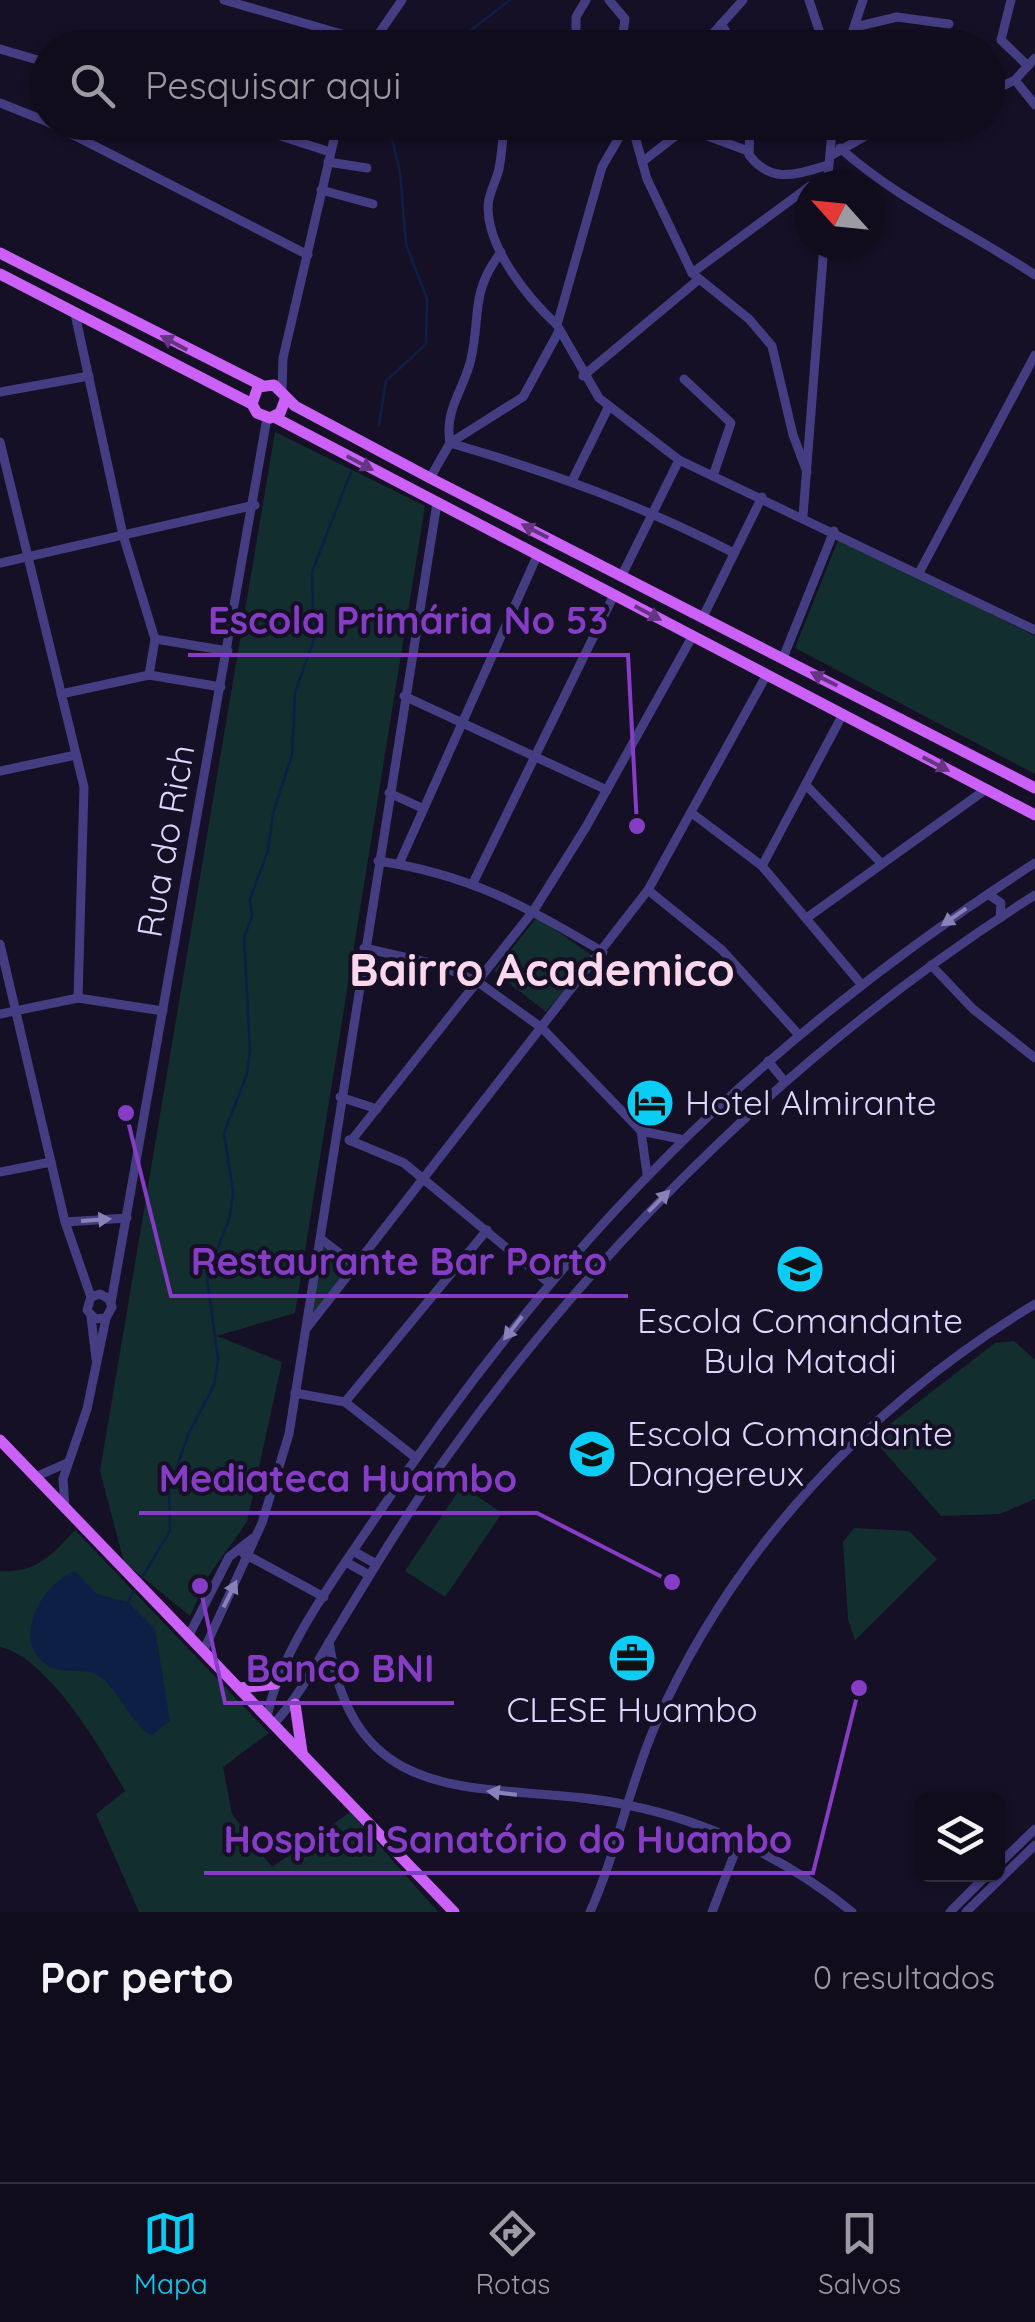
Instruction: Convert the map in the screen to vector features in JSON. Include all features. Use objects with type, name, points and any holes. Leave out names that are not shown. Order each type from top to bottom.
[{"type":"main road","points":[[0,252],[265,385],[430,478],[1035,788]]},
{"type":"main road","points":[[0,274],[1035,815]]},
{"type":"main road","points":[[252,404],[254,393],[265,385]]},
{"type":"main road","points":[[270,417],[284,396]]},
{"type":"main road","points":[[2,1445],[454,1912]]},
{"type":"main road","points":[[239,1688],[275,1684]]},
{"type":"main road","points":[[295,1704],[304,1756]]},
{"type":"street","points":[[224,0],[322,30]]},
{"type":"street","points":[[381,30],[402,0]]},
{"type":"street","points":[[576,30],[576,17],[586,0]]},
{"type":"street","points":[[609,0],[626,19],[624,30]]},
{"type":"street","points":[[716,30],[743,0]]},
{"type":"street","points":[[809,0],[819,30]]},
{"type":"street","points":[[854,30],[862,0]]},
{"type":"street","points":[[1004,30],[1012,0]]},
{"type":"street","points":[[855,27],[897,18],[950,24]]},
{"type":"street","points":[[721,24],[725,30]]},
{"type":"street","points":[[1005,43],[1032,62],[1005,84]]},
{"type":"street","points":[[0,49],[30,58]]},
{"type":"street","points":[[1015,80],[1035,105]]},
{"type":"street","points":[[0,103],[30,113]]},
{"type":"street","points":[[86,140],[308,255]]},
{"type":"street","points":[[285,140],[367,168]]},
{"type":"street","points":[[284,396],[283,358],[333,140]]},
{"type":"street","points":[[503,140],[488,205],[492,241],[527,297],[558,328],[583,376],[609,406],[679,460],[920,571],[1035,630]]},
{"type":"street","points":[[430,478],[450,443],[523,398],[558,328],[602,167],[619,140]]},
{"type":"street","points":[[635,140],[669,232],[695,277],[768,338],[807,472]]},
{"type":"street","points":[[642,162],[670,140]]},
{"type":"street","points":[[718,140],[748,151]]},
{"type":"street","points":[[749,140],[748,151],[757,165],[780,176],[831,166],[866,140]]},
{"type":"street","points":[[831,166],[832,140]]},
{"type":"street","points":[[831,166],[968,231],[1035,275]]},
{"type":"street","points":[[321,190],[373,204]]},
{"type":"street","points":[[583,376],[652,323],[695,277],[795,198]]},
{"type":"street","points":[[450,443],[450,408],[472,356],[477,295],[500,252]]},
{"type":"street","points":[[803,516],[823,260]]},
{"type":"street","points":[[75,314],[124,535],[156,640],[150,675]]},
{"type":"street","points":[[920,571],[1035,355]]},
{"type":"street","points":[[265,385],[283,358]]},
{"type":"street","points":[[0,392],[88,376]]},
{"type":"street","points":[[684,379],[732,423],[714,476]]},
{"type":"street","points":[[1021,382],[1035,382]]},
{"type":"street","points":[[572,479],[609,406]]},
{"type":"street","name":"Rua do Rich","points":[[65,1511],[62,1488],[67,1463],[97,1372],[118,1273],[270,417]]},
{"type":"street","points":[[0,442],[84,787],[78,998]]},
{"type":"street","points":[[450,443],[572,479],[654,511],[734,554]]},
{"type":"street","points":[[622,575],[679,460]]},
{"type":"street","points":[[703,616],[762,497]]},
{"type":"street","points":[[202,1652],[248,1556],[278,1478],[296,1394],[437,503]]},
{"type":"street","points":[[0,563],[255,505]]},
{"type":"street","points":[[783,658],[834,531]]},
{"type":"street","points":[[400,864],[460,722],[538,556]]},
{"type":"street","points":[[474,881],[614,595]]},
{"type":"street","points":[[351,1141],[534,910],[607,790],[692,637]]},
{"type":"street","points":[[156,640],[228,651]]},
{"type":"street","points":[[61,694],[150,675],[222,688]]},
{"type":"street","points":[[305,1332],[648,890],[694,814],[766,676]]},
{"type":"street","points":[[404,696],[607,790]]},
{"type":"street","points":[[762,866],[843,714]]},
{"type":"street","points":[[0,771],[76,755]]},
{"type":"street","points":[[806,785],[880,863]]},
{"type":"street","points":[[808,917],[985,790]]},
{"type":"street","points":[[389,794],[422,808]]},
{"type":"street","points":[[694,814],[762,866],[861,984]]},
{"type":"street","points":[[378,861],[474,881],[534,910],[603,952]]},
{"type":"street","points":[[270,1722],[275,1684],[353,1551],[485,1363],[571,1255],[680,1139],[798,1034],[861,984],[1035,864]]},
{"type":"street","points":[[648,890],[722,950],[798,1034]]},
{"type":"street","points":[[988,894],[1000,902],[1000,918]]},
{"type":"street","points":[[270,1722],[295,1704],[376,1564],[505,1377],[593,1272],[651,1210],[785,1082],[930,964],[1035,895]]},
{"type":"street","points":[[0,944],[66,1222],[96,1296],[111,1303]]},
{"type":"street","points":[[364,948],[438,965],[478,982],[542,1028],[642,1131],[680,1139]]},
{"type":"street","points":[[930,964],[973,1009],[1035,1058]]},
{"type":"street","points":[[0,1014],[78,998],[164,1011]]},
{"type":"street","points":[[768,1061],[785,1082]]},
{"type":"street","points":[[340,1097],[377,1109]]},
{"type":"street","points":[[642,1131],[646,1174]]},
{"type":"street","points":[[336,1137],[380,1150],[425,1178],[549,1282]]},
{"type":"street","points":[[0,1172],[51,1162]]},
{"type":"street","points":[[66,1222],[126,1218]]},
{"type":"street","points":[[345,1402],[487,1230]]},
{"type":"street","points":[[321,1240],[355,1265]]},
{"type":"street","points":[[571,1255],[593,1272]]},
{"type":"street","points":[[97,1372],[87,1306],[118,1273]]},
{"type":"street","points":[[590,1912],[626,1804],[675,1683],[720,1608],[782,1521],[886,1411],[936,1368],[1035,1304]]},
{"type":"street","points":[[91,1317],[106,1318]]},
{"type":"street","points":[[485,1363],[505,1377]]},
{"type":"street","points":[[478,1373],[498,1387]]},
{"type":"street","points":[[296,1394],[345,1402],[416,1458]]},
{"type":"street","points":[[35,1477],[67,1463]]},
{"type":"street","points":[[188,1638],[235,1549],[256,1536]]},
{"type":"street","points":[[235,1549],[324,1597]]},
{"type":"street","points":[[353,1551],[376,1564]]},
{"type":"street","points":[[346,1562],[370,1576]]},
{"type":"street","points":[[329,1642],[338,1692],[348,1712],[366,1737],[397,1763],[454,1786],[626,1804],[738,1842],[783,1864],[852,1912]]},
{"type":"street","points":[[1005,1863],[1035,1829]]},
{"type":"street","points":[[712,1912],[738,1842]]},
{"type":"street","points":[[1005,1864],[1035,1845]]},
{"type":"street","points":[[950,1912],[980,1882]]},
{"type":"street","points":[[966,1912],[989,1882]]},
{"type":"green space","points":[[275,432],[425,506],[295,1313],[217,1336],[282,1362],[247,1522],[209,1575],[190,1616],[124,1562],[100,1471]]},
{"type":"green space","points":[[839,538],[1035,636],[1035,774],[795,648]]},
{"type":"green space","points":[[537,917],[593,956],[546,1012],[494,971]]},
{"type":"green space","points":[[322,1244],[349,1265],[310,1320]]},
{"type":"green space","points":[[1014,1341],[1035,1360],[1035,1499],[1000,1514],[941,1516],[872,1438],[995,1343]]},
{"type":"green space","points":[[462,1486],[502,1513],[445,1597],[405,1571]]},
{"type":"green space","points":[[854,1528],[909,1531],[937,1559],[855,1640],[848,1619],[843,1542]]},
{"type":"green space","points":[[75,1530],[269,1733],[223,1767],[232,1814],[272,1867],[350,1812],[438,1912],[139,1912],[96,1814],[125,1791],[88,1730],[55,1686],[18,1654],[0,1647],[0,1571],[34,1565]]},
{"type":"water","points":[[75,1571],[97,1594],[128,1602],[155,1629],[170,1721],[151,1736],[98,1676],[55,1669],[36,1654],[31,1641],[35,1613],[52,1587]]},
{"type":"waterway","points":[[471,30],[510,0]]},
{"type":"waterway","points":[[379,425],[386,381],[426,344],[427,299],[406,244],[400,172],[392,140]]},
{"type":"waterway","points":[[141,1579],[170,1531],[169,1490],[188,1435],[214,1385],[218,1360],[207,1277],[230,1216],[233,1192],[224,1133],[247,1074],[250,1051],[244,938],[252,916],[250,900],[268,850],[273,813],[292,755],[295,693],[314,639],[312,572],[351,472]]},
{"type":"waterway","points":[[128,1602],[137,1586]]},
{"type":"place","name":"Escola Primária No 53","points":[[637,826]]},
{"type":"place","name":"Hotel Almirante","points":[[650,1103]]},
{"type":"place","name":"Restaurante Bar Porto","points":[[126,1113]]},
{"type":"place","name":"Escola Comandante Bula Matadi","points":[[800,1269]]},
{"type":"place","name":"Escola Comandante Dangereux","points":[[592,1454]]},
{"type":"place","name":"Mediateca Huambo","points":[[672,1582]]},
{"type":"place","name":"Banco BNI","points":[[200,1586]]},
{"type":"place","name":"CLESE Huambo","points":[[632,1658]]},
{"type":"place","name":"Hospital Sanatório do Huambo","points":[[859,1688]]},
{"type":"district","name":"Bairro Academico","points":[[542,970]]}]
